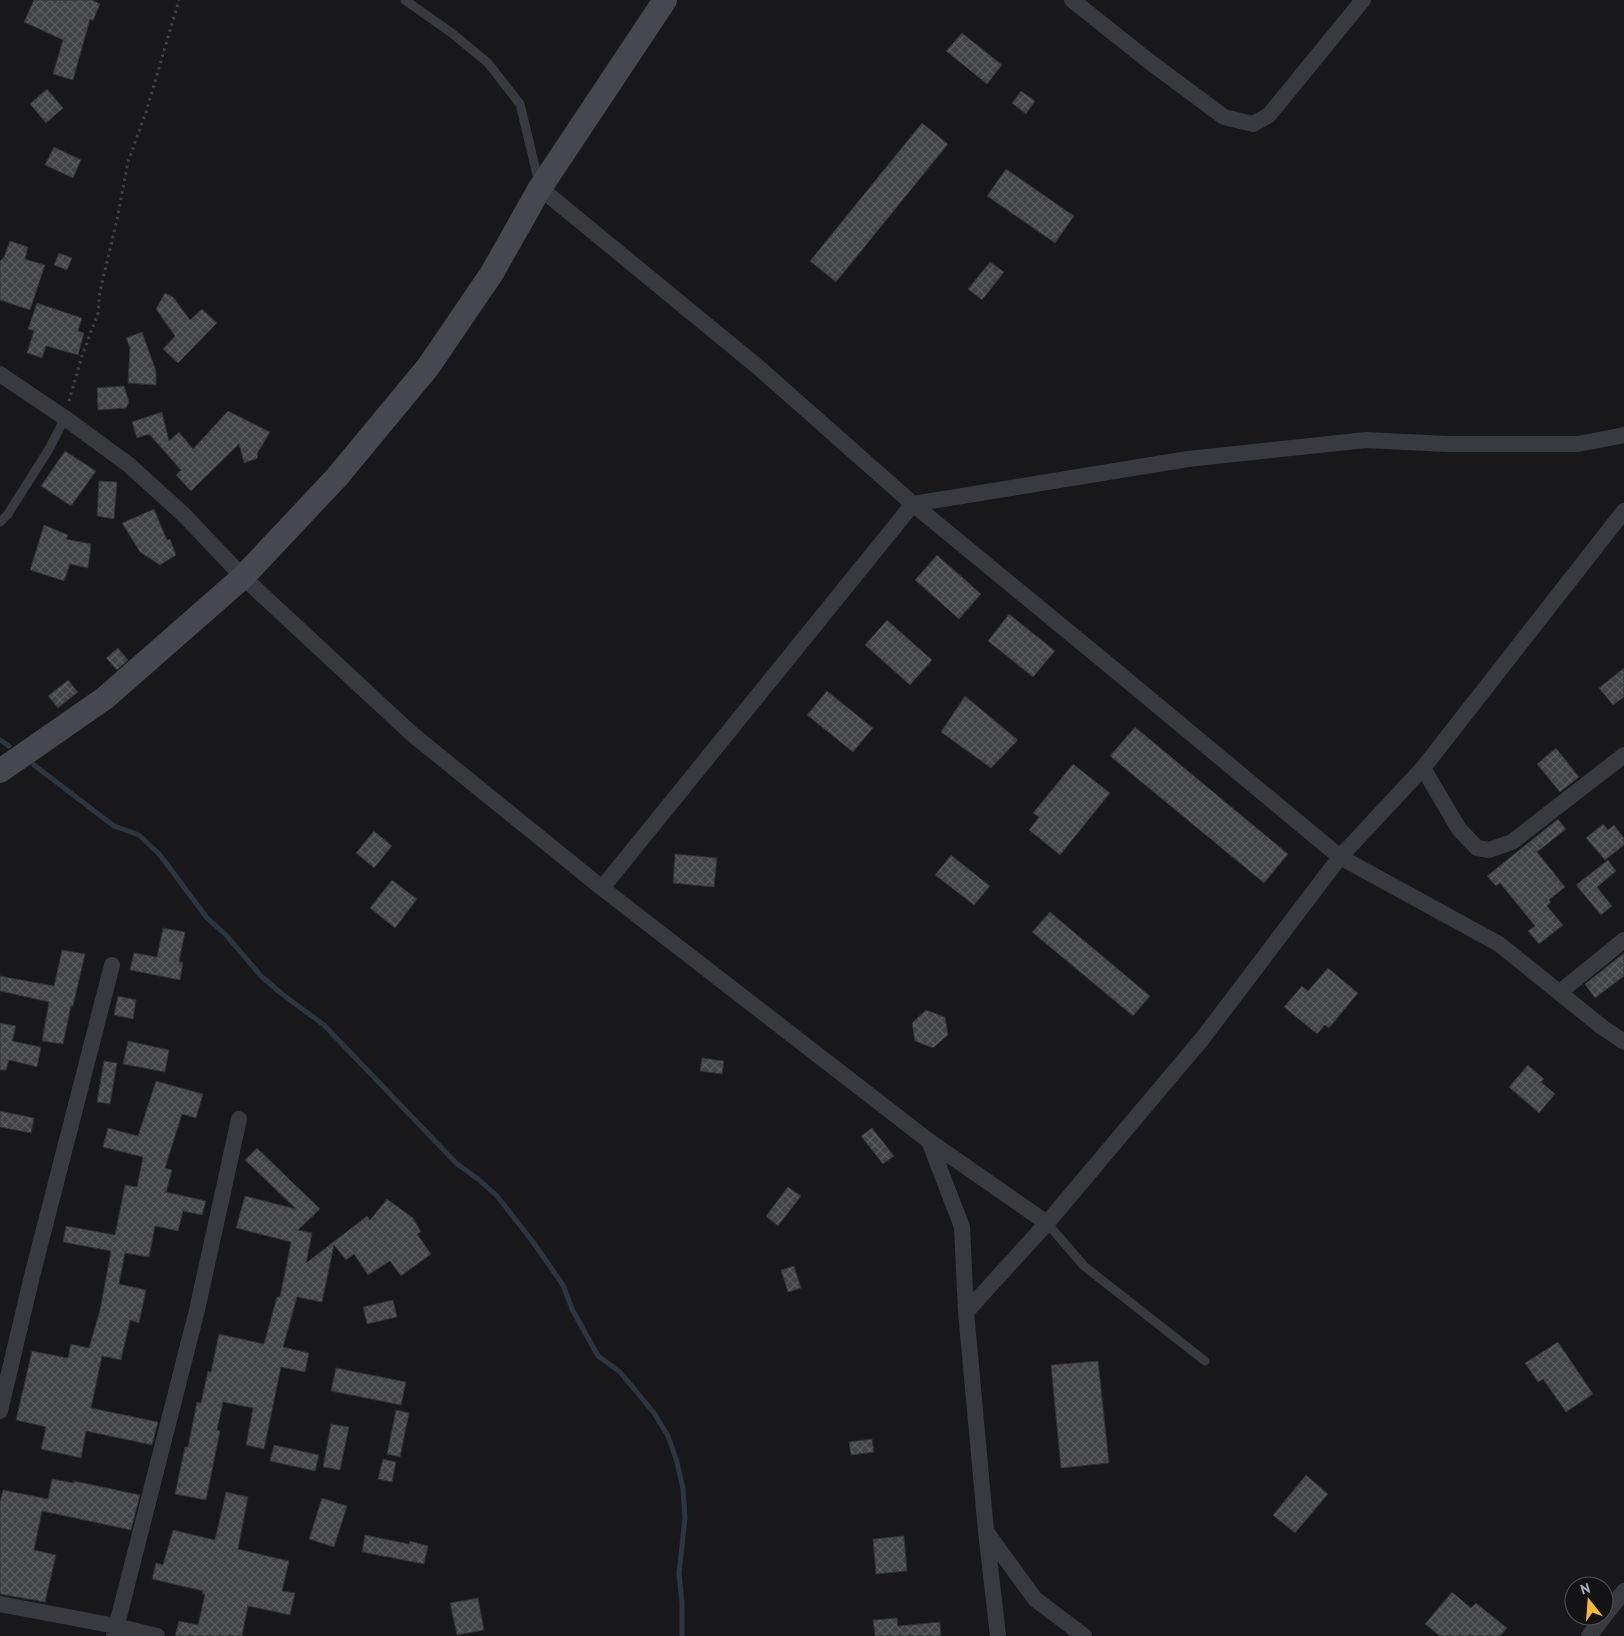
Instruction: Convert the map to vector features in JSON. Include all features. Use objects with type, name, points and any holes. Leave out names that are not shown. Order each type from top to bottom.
[{"type":"main road","points":[[0,771],[105,698],[243,577],[338,477],[428,367],[492,273],[540,188],[665,0]]},
{"type":"street","points":[[1072,0],[1150,62],[1224,117],[1253,124],[1269,114],[1363,0]]},
{"type":"street","points":[[540,188],[758,367],[913,504],[1340,857],[1499,944],[1602,1027],[1624,1042]]},
{"type":"street","points":[[0,374],[65,418],[129,465],[184,515],[243,577],[412,734],[602,888],[929,1142],[1046,1223]]},
{"type":"street","points":[[602,888],[913,504],[1188,459],[1366,440],[1446,444],[1578,444],[1624,435]]},
{"type":"street","points":[[966,1312],[1046,1223],[1202,1039],[1340,857],[1423,768],[1624,511]]},
{"type":"street","points":[[1423,768],[1459,829],[1477,848],[1489,850],[1512,842],[1624,755]]},
{"type":"street","points":[[1560,992],[1624,940]]},
{"type":"street","points":[[0,1411],[112,965]]},
{"type":"street","points":[[115,1631],[197,1310],[239,1119]]},
{"type":"street","points":[[929,1142],[962,1227],[966,1312],[986,1531],[998,1636]]},
{"type":"street","points":[[986,1531],[1036,1599],[1084,1636]]},
{"type":"street","points":[[1589,1636],[1624,1591]]},
{"type":"street","points":[[0,1604],[115,1631],[157,1636]]},
{"type":"lane","points":[[406,0],[453,34],[488,63],[520,104],[540,188]]},
{"type":"lane","points":[[0,522],[8,514],[44,457],[65,418]]},
{"type":"lane","points":[[1046,1223],[1084,1266],[1205,1361]]},
{"type":"path","points":[[65,418],[82,356],[98,313],[100,291],[117,220],[128,162],[146,112],[179,0]]},
{"type":"building","points":[[34,0],[92,0],[100,4],[93,21],[90,19],[73,80],[53,74],[63,40],[24,22]]},
{"type":"building","points":[[962,33],[1002,65],[987,84],[946,51]]},
{"type":"building","points":[[47,89],[63,108],[46,123],[30,104]]},
{"type":"building","points":[[1021,91],[1035,101],[1026,114],[1012,103]]},
{"type":"building","points":[[922,123],[948,144],[836,282],[810,261]]},
{"type":"building","points":[[54,147],[81,160],[73,178],[45,165]]},
{"type":"building","points":[[1006,169],[1074,216],[1055,243],[987,196]]},
{"type":"building","points":[[10,241],[28,247],[25,259],[45,265],[30,310],[0,300],[0,261],[4,257]]},
{"type":"building","points":[[59,253],[72,258],[67,270],[54,265]]},
{"type":"building","points":[[990,262],[1004,272],[982,300],[968,289]]},
{"type":"building","points":[[165,293],[173,297],[190,320],[202,309],[217,323],[178,363],[163,349],[175,336],[156,309]]},
{"type":"building","points":[[37,303],[82,318],[78,331],[84,333],[78,355],[46,346],[42,358],[27,353],[34,331],[28,329]]},
{"type":"building","points":[[142,332],[156,371],[156,385],[128,383],[130,348],[126,338]]},
{"type":"building","points":[[124,386],[129,402],[126,408],[98,410],[97,388]]},
{"type":"building","points":[[228,411],[270,432],[257,454],[258,458],[244,463],[239,444],[191,491],[176,475],[181,470],[149,434],[137,438],[132,422],[162,412],[169,441],[179,432],[193,449]]},
{"type":"building","points":[[65,451],[96,471],[71,506],[41,486]]},
{"type":"building","points":[[99,481],[117,482],[114,519],[97,516]]},
{"type":"building","points":[[154,509],[167,540],[170,539],[176,555],[160,565],[140,552],[122,523]]},
{"type":"building","points":[[44,525],[68,535],[66,539],[91,544],[88,568],[70,564],[64,581],[30,570]]},
{"type":"building","points":[[937,555],[981,594],[959,619],[915,580]]},
{"type":"building","points":[[1009,614],[1055,651],[1033,677],[988,641]]},
{"type":"building","points":[[887,620],[932,660],[910,685],[865,645]]},
{"type":"building","points":[[118,648],[128,660],[117,670],[106,658]]},
{"type":"building","points":[[1624,668],[1624,697],[1613,705],[1599,688]]},
{"type":"building","points":[[68,680],[78,692],[58,708],[48,696]]},
{"type":"building","points":[[827,691],[873,728],[853,752],[807,715]]},
{"type":"building","points":[[965,696],[1018,740],[991,768],[941,732]]},
{"type":"building","points":[[1135,727],[1288,854],[1264,883],[1110,756]]},
{"type":"building","points":[[1556,748],[1579,777],[1560,792],[1537,764]]},
{"type":"building","points":[[1073,764],[1110,793],[1060,855],[1029,830],[1039,817],[1033,813]]},
{"type":"building","points":[[1558,819],[1566,829],[1537,852],[1565,887],[1549,900],[1551,902],[1547,906],[1563,925],[1539,944],[1528,931],[1535,926],[1500,883],[1496,886],[1487,876]]},
{"type":"building","points":[[1603,824],[1608,830],[1614,825],[1624,838],[1624,845],[1605,860],[1586,838]]},
{"type":"building","points":[[374,831],[392,846],[374,868],[356,853]]},
{"type":"building","points":[[675,854],[717,858],[714,887],[673,883]]},
{"type":"building","points":[[951,855],[990,886],[974,905],[935,875]]},
{"type":"building","points":[[1608,860],[1616,871],[1597,887],[1612,906],[1601,915],[1576,885]]},
{"type":"building","points":[[392,880],[417,899],[395,928],[370,908]]},
{"type":"building","points":[[1050,912],[1150,996],[1133,1016],[1032,932]]},
{"type":"building","points":[[163,928],[185,932],[179,962],[183,962],[180,980],[130,970],[134,953],[157,957]]},
{"type":"building","points":[[62,950],[85,954],[63,1044],[42,1041],[49,1002],[0,991],[0,976],[54,986]]},
{"type":"building","points":[[1624,953],[1624,976],[1595,998],[1585,984]]},
{"type":"building","points":[[1328,968],[1358,993],[1329,1028],[1325,1025],[1317,1034],[1284,1007],[1302,986],[1308,991]]},
{"type":"building","points":[[118,996],[136,1000],[133,1019],[114,1015]]},
{"type":"building","points":[[926,1010],[945,1017],[948,1035],[933,1048],[915,1041],[912,1023]]},
{"type":"building","points":[[0,1023],[16,1026],[12,1041],[41,1047],[37,1067],[9,1060],[6,1070],[0,1070]]},
{"type":"building","points":[[128,1041],[169,1050],[165,1072],[123,1064]]},
{"type":"building","points":[[702,1058],[724,1061],[722,1074],[700,1071]]},
{"type":"building","points":[[104,1061],[117,1063],[110,1104],[97,1102]]},
{"type":"building","points":[[1528,1065],[1544,1079],[1541,1082],[1555,1094],[1539,1113],[1509,1087]]},
{"type":"building","points":[[156,1081],[203,1094],[196,1118],[182,1114],[165,1168],[172,1170],[166,1192],[206,1201],[202,1215],[183,1211],[178,1231],[155,1226],[149,1257],[125,1253],[119,1284],[146,1290],[139,1323],[130,1320],[121,1360],[102,1356],[91,1408],[158,1422],[152,1445],[86,1431],[81,1458],[41,1449],[46,1427],[16,1420],[32,1351],[68,1358],[71,1344],[89,1348],[100,1310],[111,1251],[63,1242],[66,1226],[115,1235],[125,1185],[137,1187],[143,1157],[103,1147],[108,1128],[138,1136]]},
{"type":"building","points":[[0,1111],[34,1118],[31,1133],[0,1127]]},
{"type":"building","points":[[872,1128],[894,1156],[883,1164],[861,1136]]},
{"type":"building","points":[[257,1148],[320,1209],[298,1230],[312,1233],[306,1263],[367,1216],[370,1220],[387,1199],[413,1218],[421,1232],[417,1234],[431,1254],[401,1276],[390,1261],[368,1275],[354,1254],[346,1260],[334,1245],[322,1302],[297,1297],[283,1347],[309,1353],[305,1372],[281,1367],[264,1449],[246,1445],[253,1408],[223,1402],[217,1430],[220,1431],[206,1500],[175,1494],[185,1447],[188,1447],[197,1402],[201,1403],[208,1371],[211,1372],[219,1334],[264,1344],[277,1297],[280,1297],[291,1242],[236,1228],[245,1196],[296,1209],[245,1160]]},
{"type":"building","points":[[788,1187],[801,1196],[778,1226],[766,1216]]},
{"type":"building","points":[[794,1266],[801,1288],[788,1292],[781,1270]]},
{"type":"building","points":[[393,1300],[397,1317],[367,1324],[363,1307]]},
{"type":"building","points":[[1558,1342],[1593,1394],[1566,1412],[1543,1379],[1538,1382],[1525,1363]]},
{"type":"building","points":[[1098,1361],[1109,1463],[1061,1468],[1051,1365]]},
{"type":"building","points":[[336,1368],[406,1382],[401,1405],[331,1391]]},
{"type":"building","points":[[396,1410],[409,1413],[400,1457],[387,1454]]},
{"type":"building","points":[[331,1424],[349,1427],[340,1470],[323,1467]]},
{"type":"building","points":[[872,1439],[874,1452],[851,1455],[849,1442]]},
{"type":"building","points":[[274,1445],[319,1455],[315,1471],[270,1461]]},
{"type":"building","points":[[383,1459],[396,1462],[392,1482],[378,1479]]},
{"type":"building","points":[[1306,1475],[1328,1494],[1295,1533],[1273,1515]]},
{"type":"building","points":[[52,1479],[74,1483],[74,1481],[140,1495],[131,1530],[42,1511],[34,1550],[56,1555],[45,1602],[0,1594],[0,1502],[3,1490],[48,1499]]},
{"type":"building","points":[[226,1492],[248,1497],[238,1549],[289,1561],[282,1591],[295,1593],[290,1615],[248,1606],[242,1636],[175,1636],[179,1621],[198,1625],[205,1594],[202,1594],[203,1591],[152,1579],[156,1563],[163,1565],[173,1530],[215,1540]]},
{"type":"building","points":[[322,1498],[347,1506],[334,1547],[309,1539]]},
{"type":"building","points":[[365,1535],[409,1544],[410,1541],[428,1546],[424,1564],[362,1552]]},
{"type":"building","points":[[904,1536],[907,1571],[876,1574],[873,1539]]},
{"type":"building","points":[[1452,1592],[1471,1608],[1476,1603],[1507,1628],[1500,1636],[1440,1636],[1425,1624]]},
{"type":"building","points":[[478,1598],[484,1630],[457,1635],[450,1603]]},
{"type":"building","points":[[897,1618],[898,1626],[940,1622],[941,1636],[875,1636],[873,1620]]},
{"type":"waterway","points":[[0,740],[9,746]]},
{"type":"waterway","points":[[34,765],[114,826],[139,835],[160,855],[207,918],[226,935],[261,976],[324,1025],[457,1164],[497,1196],[533,1242],[563,1285],[572,1309],[598,1356],[620,1372],[654,1413],[668,1436],[677,1462],[683,1489],[685,1518],[679,1573],[682,1603],[682,1636]]}]
